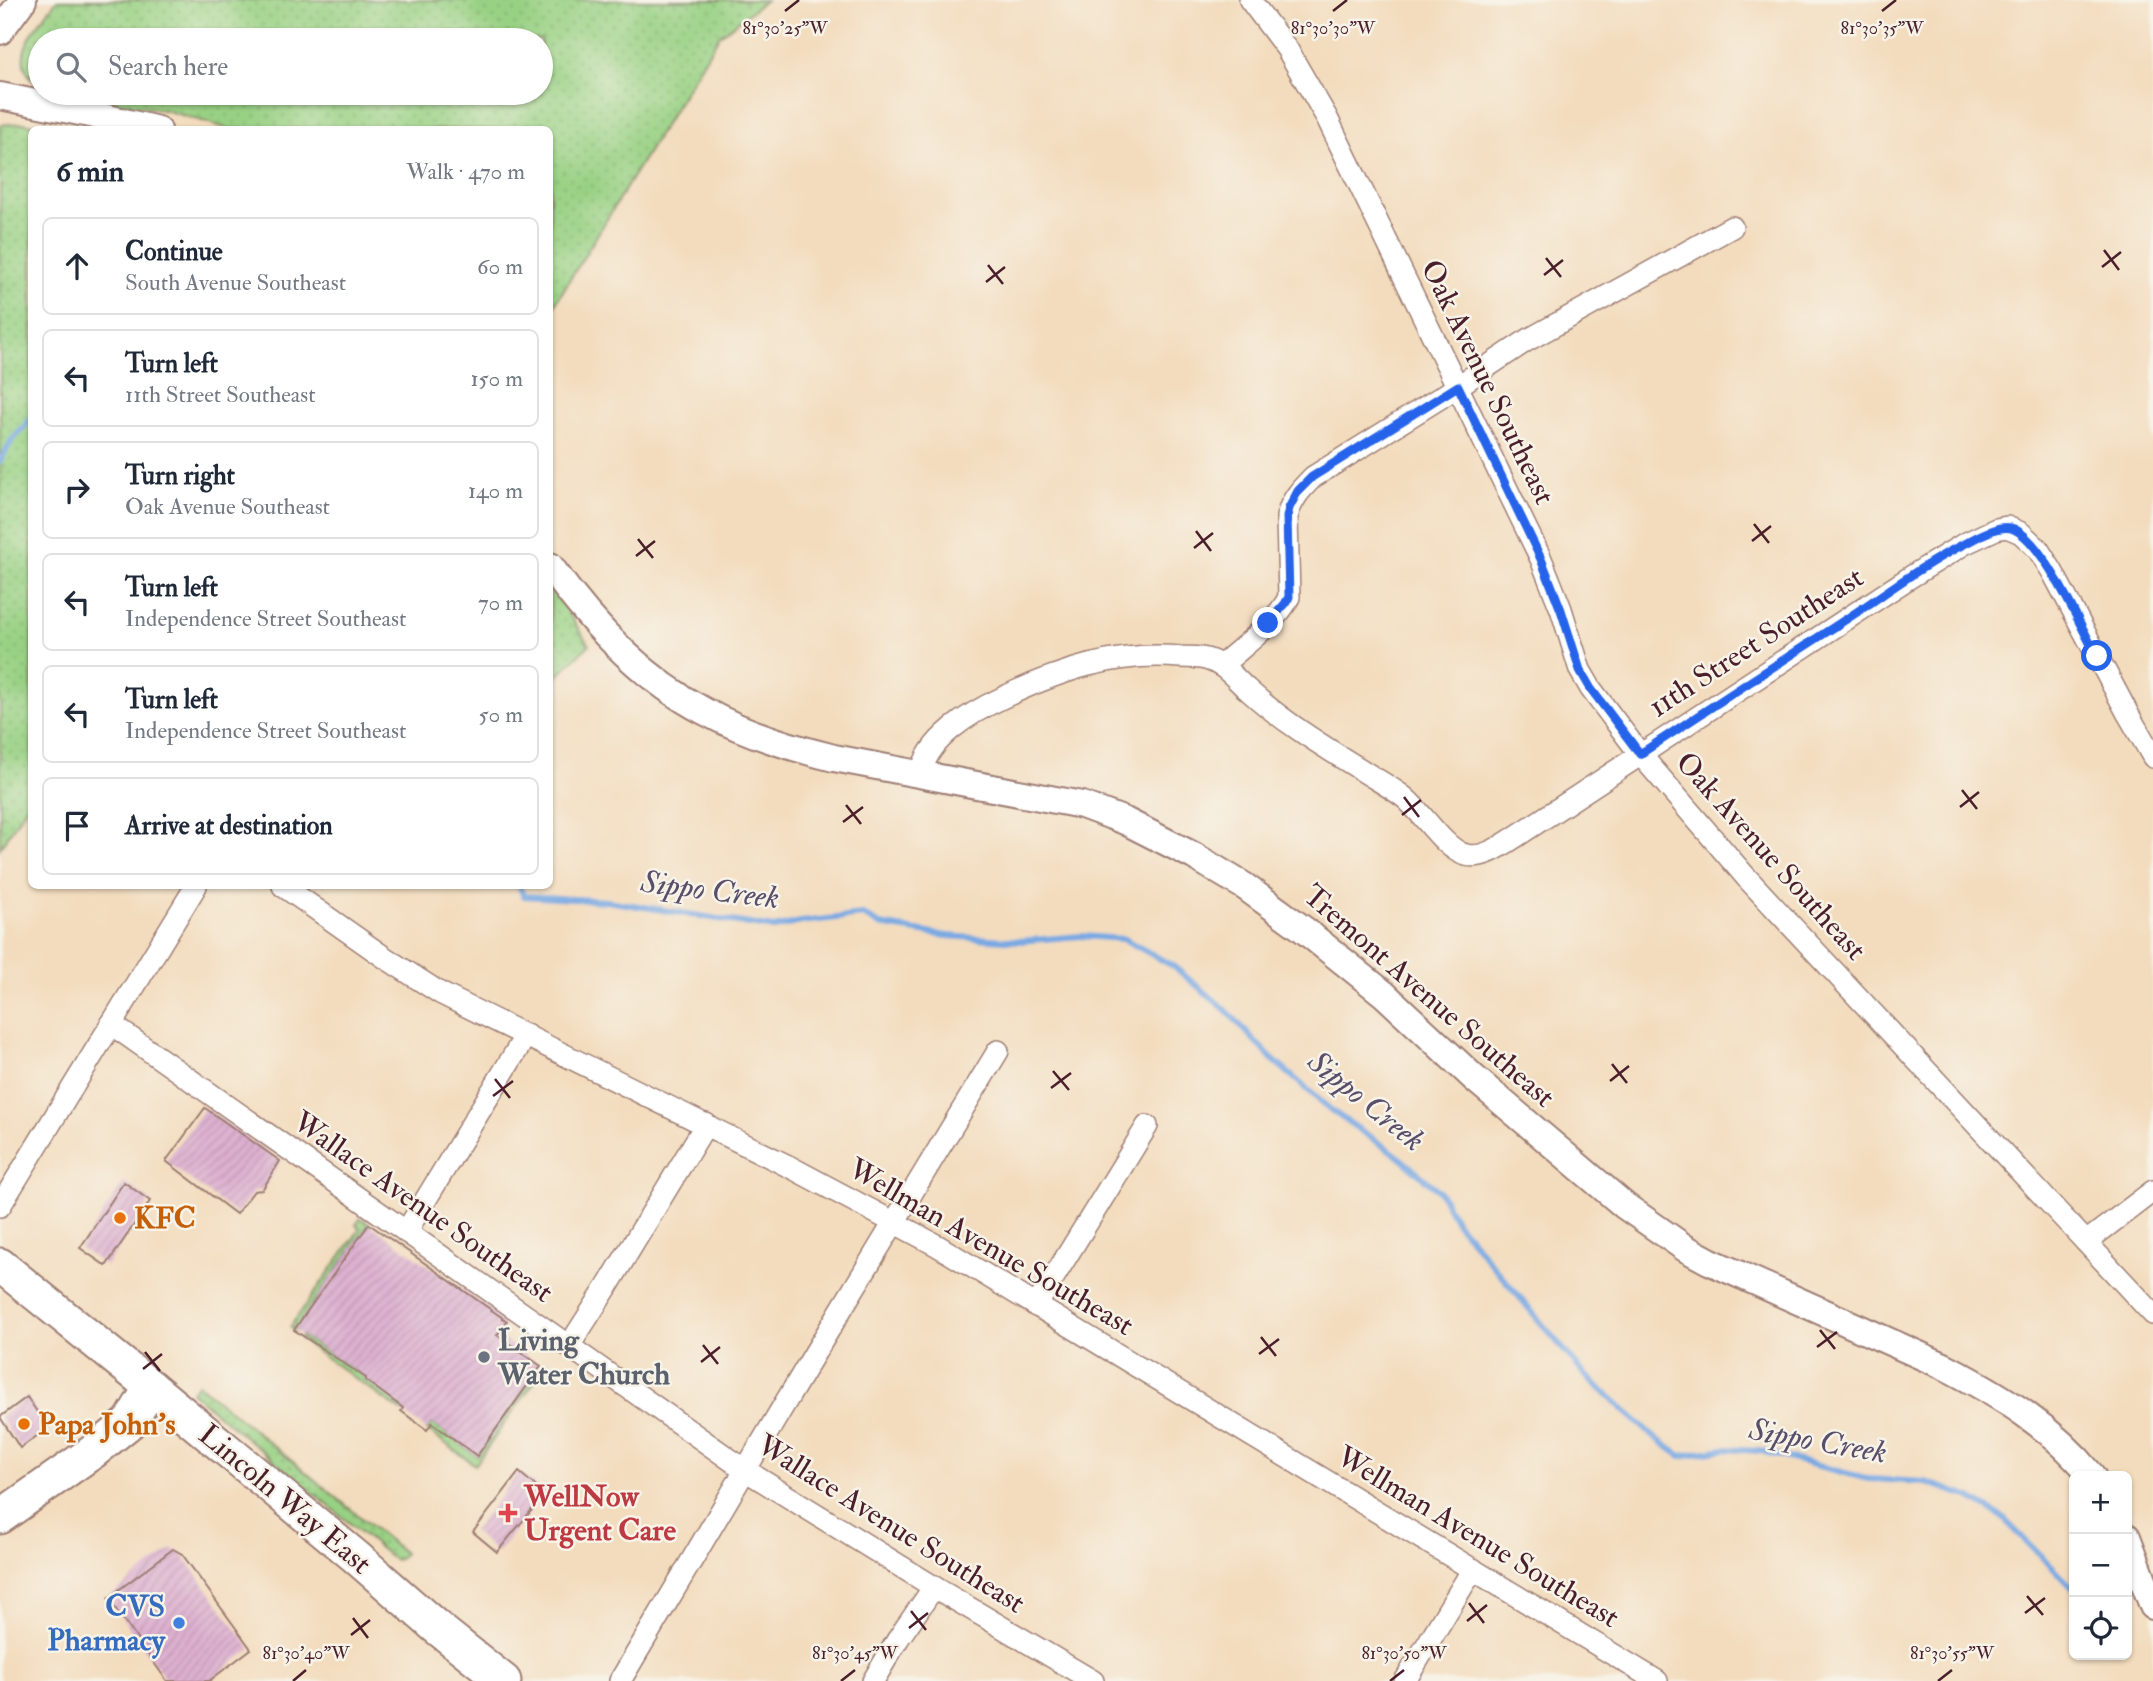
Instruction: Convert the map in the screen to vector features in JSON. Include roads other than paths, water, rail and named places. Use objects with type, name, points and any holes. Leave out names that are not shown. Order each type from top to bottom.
[{"type":"main road","name":"Lincoln Way East","points":[[0,1265],[504,1681]]},
{"type":"main road","points":[[0,1517],[94,1451],[130,1422],[151,1387]]},
{"type":"street","points":[[0,31],[23,0]]},
{"type":"street","name":"Oak Avenue Southeast","points":[[1250,0],[1287,49],[1322,109],[1541,559],[1580,670],[1591,689],[1640,754],[1746,877],[2153,1314]]},
{"type":"street","points":[[0,96],[28,102]]},
{"type":"street","points":[[45,105],[141,126]]},
{"type":"street","points":[[920,775],[931,750],[955,726],[982,708],[1061,673],[1117,658],[1141,656],[1168,655],[1205,659],[1222,665],[1268,623],[1289,597],[1287,517],[1298,491],[1324,469],[1525,341],[1732,227]]},
{"type":"street","name":"11th Street Southeast","points":[[1222,665],[1286,722],[1404,797],[1458,853],[1469,856],[1483,854],[1499,848],[1943,557],[1964,544],[2007,527],[2029,539],[2052,571],[2153,757]]},
{"type":"street","name":"Tremont Avenue Southeast","points":[[553,570],[596,624],[632,659],[681,698],[743,729],[798,749],[834,758],[1058,800],[1102,812],[1194,856],[1244,886],[1384,994],[1501,1102],[1652,1226],[1709,1261],[1982,1385],[2047,1429],[2088,1471]]},
{"type":"street","points":[[0,1206],[194,889]]},
{"type":"street","name":"Wellman Avenue Southeast","points":[[288,889],[421,982],[894,1221],[1657,1681]]},
{"type":"street","name":"Wallace Avenue Southeast","points":[[111,1024],[744,1470],[1093,1681]]},
{"type":"street","points":[[406,1233],[526,1035]]},
{"type":"street","points":[[620,1681],[744,1470],[998,1051]]},
{"type":"street","points":[[569,1346],[706,1124]]},
{"type":"street","points":[[1036,1306],[1147,1126]]},
{"type":"street","points":[[2086,1242],[2153,1191]]},
{"type":"street","points":[[2132,1550],[2153,1606]]},
{"type":"street","points":[[1405,1681],[1473,1569]]},
{"type":"street","points":[[873,1681],[934,1587]]},
{"type":"waterway","name":"Sippo Creek","points":[[0,461],[12,440],[28,422]]},
{"type":"waterway","name":"Sippo Creek","points":[[520,889],[524,896],[607,901],[774,928],[863,915],[880,925],[947,936],[1019,941],[1081,936],[1124,939],[1173,966],[1226,1010],[1270,1057],[1332,1111],[1394,1153],[1439,1191],[1457,1223],[1585,1375],[1654,1437],[1681,1456],[1724,1449],[1761,1451],[1868,1479],[1926,1482],[1971,1498],[2001,1516],[2069,1584]]},
{"type":"place","name":"KFC","points":[[120,1218]]},
{"type":"place","name":"Living Water Church","points":[[484,1357]]},
{"type":"place","name":"Papa John's","points":[[24,1424]]},
{"type":"place","name":"WellNow Urgent Care","points":[[508,1513]]},
{"type":"place","name":"CVS Pharmacy","points":[[179,1623]]}]
